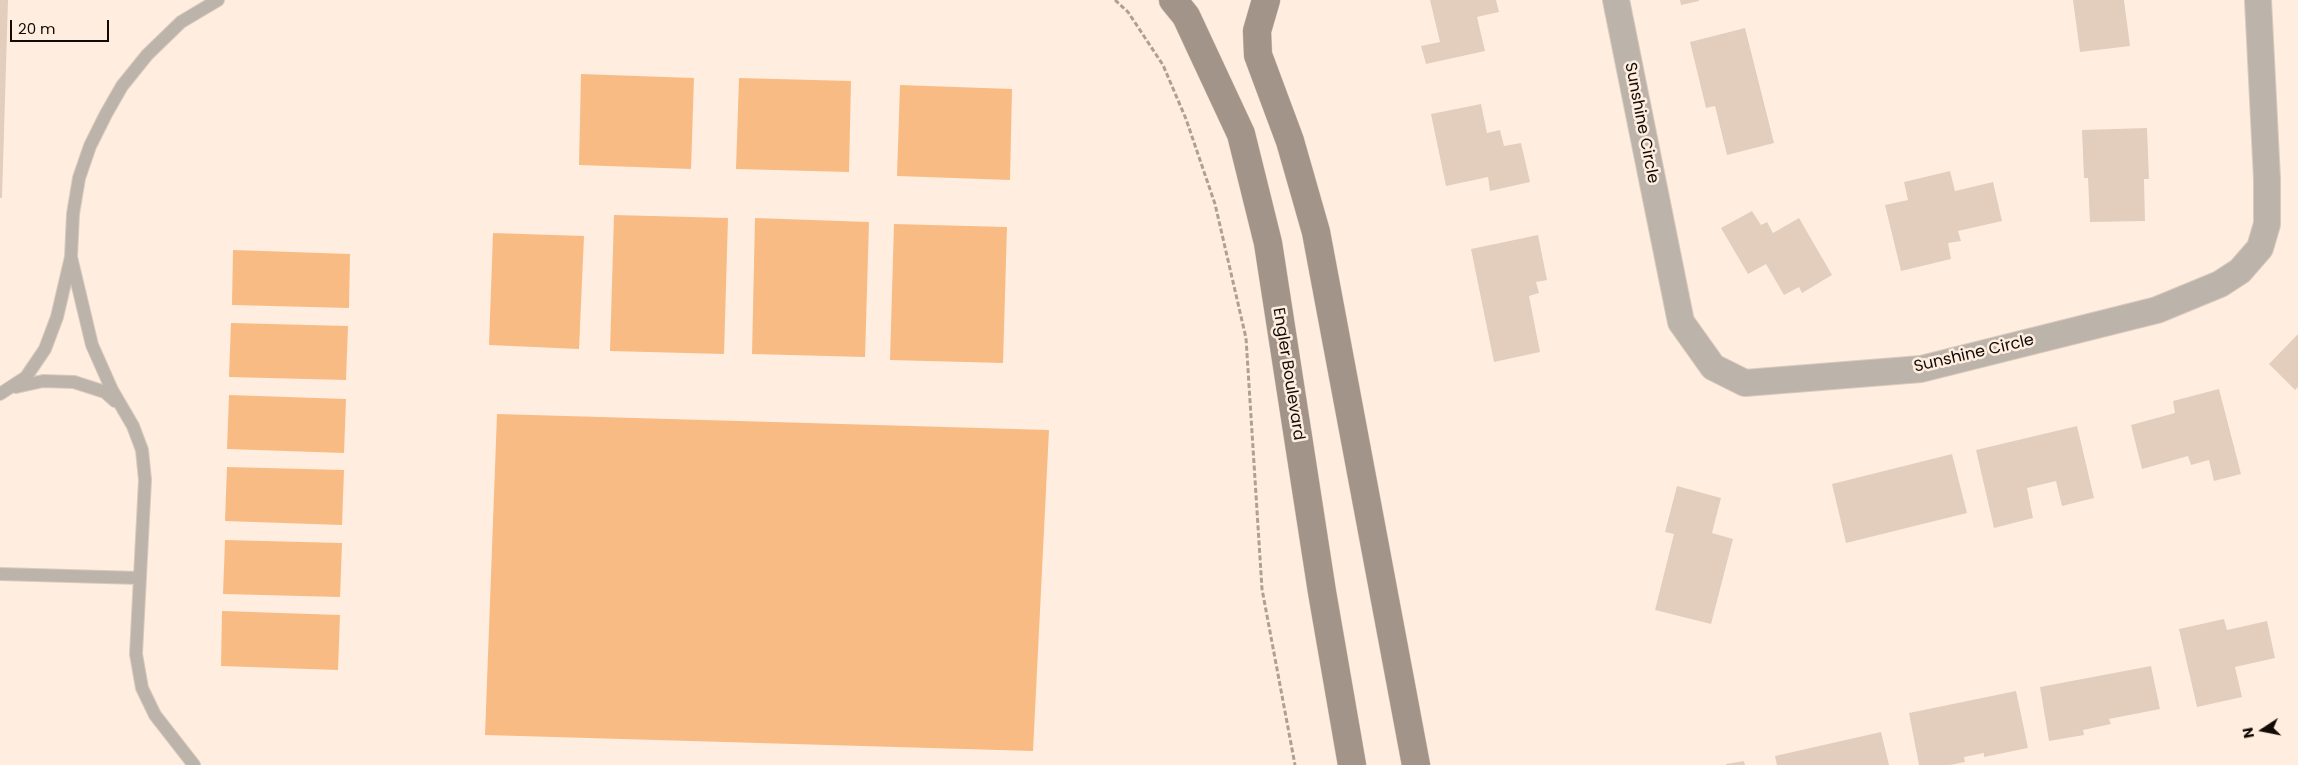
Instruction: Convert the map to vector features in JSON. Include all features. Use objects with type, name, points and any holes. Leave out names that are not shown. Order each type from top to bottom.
[{"type":"main road","name":"Engler Boulevard","points":[[1173,0],[1186,16],[1241,134],[1268,242],[1322,592],[1352,765]]},
{"type":"main road","points":[[1266,0],[1257,31],[1258,55],[1290,141],[1316,232],[1416,765]]},
{"type":"street","name":"Sunshine Circle","points":[[1616,0],[1681,322],[1713,367],[1745,383],[1921,368],[2157,310],[2220,284],[2240,271],[2260,248],[2267,224],[2267,179],[2258,0]]},
{"type":"lane","points":[[0,394],[26,377],[45,349],[57,317],[71,257],[73,214],[79,178],[90,146],[122,86],[147,55],[181,22],[218,0]]},
{"type":"lane","points":[[71,257],[92,345],[112,390],[133,426],[142,450],[145,480],[136,654],[142,688],[155,715],[194,765]]},
{"type":"lane","points":[[0,394],[19,385],[43,381],[74,382],[105,392],[124,410]]},
{"type":"lane","points":[[0,574],[139,578]]},
{"type":"path","points":[[1115,0],[1128,12],[1163,65],[1186,119],[1216,204],[1246,338],[1262,589],[1295,765]]},
{"type":"shaded area","points":[[581,74],[694,78],[691,169],[579,165]]},
{"type":"shaded area","points":[[739,78],[851,81],[849,172],[736,169]]},
{"type":"shaded area","points":[[900,85],[1012,89],[1010,180],[897,176]]},
{"type":"shaded area","points":[[614,215],[728,218],[724,354],[610,351]]},
{"type":"shaded area","points":[[755,218],[869,222],[865,357],[752,354]]},
{"type":"shaded area","points":[[894,224],[1007,227],[1003,363],[890,360]]},
{"type":"shaded area","points":[[493,233],[584,236],[579,349],[489,345]]},
{"type":"shaded area","points":[[233,250],[350,254],[349,308],[232,305]]},
{"type":"shaded area","points":[[231,323],[348,326],[346,380],[229,377]]},
{"type":"shaded area","points":[[229,395],[346,399],[344,453],[227,449]]},
{"type":"shaded area","points":[[497,414],[1049,430],[1033,751],[485,735]]},
{"type":"shaded area","points":[[227,467],[344,470],[342,525],[225,521]]},
{"type":"shaded area","points":[[225,540],[342,543],[340,597],[223,594]]},
{"type":"shaded area","points":[[222,611],[340,615],[338,670],[221,666]]},
{"type":"building","points":[[0,0],[8,0],[2,198],[0,198]]},
{"type":"building","points":[[1430,0],[1496,0],[1499,12],[1477,17],[1485,51],[1426,64],[1421,46],[1440,42]]},
{"type":"building","points":[[1680,0],[1699,0],[1699,1],[1681,5]]},
{"type":"building","points":[[2073,0],[2124,0],[2130,46],[2080,52]]},
{"type":"building","points":[[1745,28],[1774,143],[1727,155],[1715,106],[1706,108],[1690,42]]},
{"type":"building","points":[[1481,104],[1487,133],[1500,130],[1504,146],[1521,143],[1530,182],[1490,191],[1488,177],[1446,186],[1431,114]]},
{"type":"building","points":[[2147,128],[2149,179],[2144,179],[2145,221],[2090,222],[2088,178],[2084,178],[2082,130]]},
{"type":"building","points":[[1950,171],[1955,191],[1993,182],[2002,221],[1958,231],[1961,241],[1948,243],[1951,259],[1901,271],[1885,205],[1908,200],[1904,182]]},
{"type":"building","points":[[1752,211],[1761,225],[1767,222],[1773,233],[1799,218],[1832,275],[1802,293],[1799,287],[1784,295],[1766,264],[1748,274],[1721,228]]},
{"type":"building","points":[[1538,235],[1547,280],[1536,282],[1539,293],[1529,296],[1540,352],[1494,362],[1471,249]]},
{"type":"building","points":[[2298,334],[2298,387],[2295,390],[2269,364]]},
{"type":"building","points":[[2219,389],[2241,474],[2214,481],[2209,460],[2191,465],[2188,456],[2142,469],[2131,425],[2175,413],[2173,401]]},
{"type":"building","points":[[2077,426],[2094,498],[2062,506],[2056,481],[2027,488],[2033,518],[1994,528],[1976,450]]},
{"type":"building","points":[[1952,454],[1967,513],[1846,543],[1832,484]]},
{"type":"building","points":[[1677,486],[1721,498],[1712,533],[1733,539],[1711,624],[1655,610],[1674,534],[1665,532]]},
{"type":"building","points":[[2224,619],[2227,630],[2267,621],[2275,658],[2235,667],[2242,697],[2197,707],[2179,629]]},
{"type":"building","points":[[2151,666],[2160,709],[2109,719],[2111,724],[2083,730],[2084,735],[2049,741],[2040,687]]},
{"type":"building","points":[[2016,691],[2028,748],[1984,757],[1984,753],[1964,757],[1965,762],[1950,765],[1919,765],[1909,713]]},
{"type":"building","points":[[1881,732],[1889,765],[1777,765],[1775,756]]},
{"type":"building","points":[[1744,761],[1745,765],[1726,765],[1726,764]]}]
